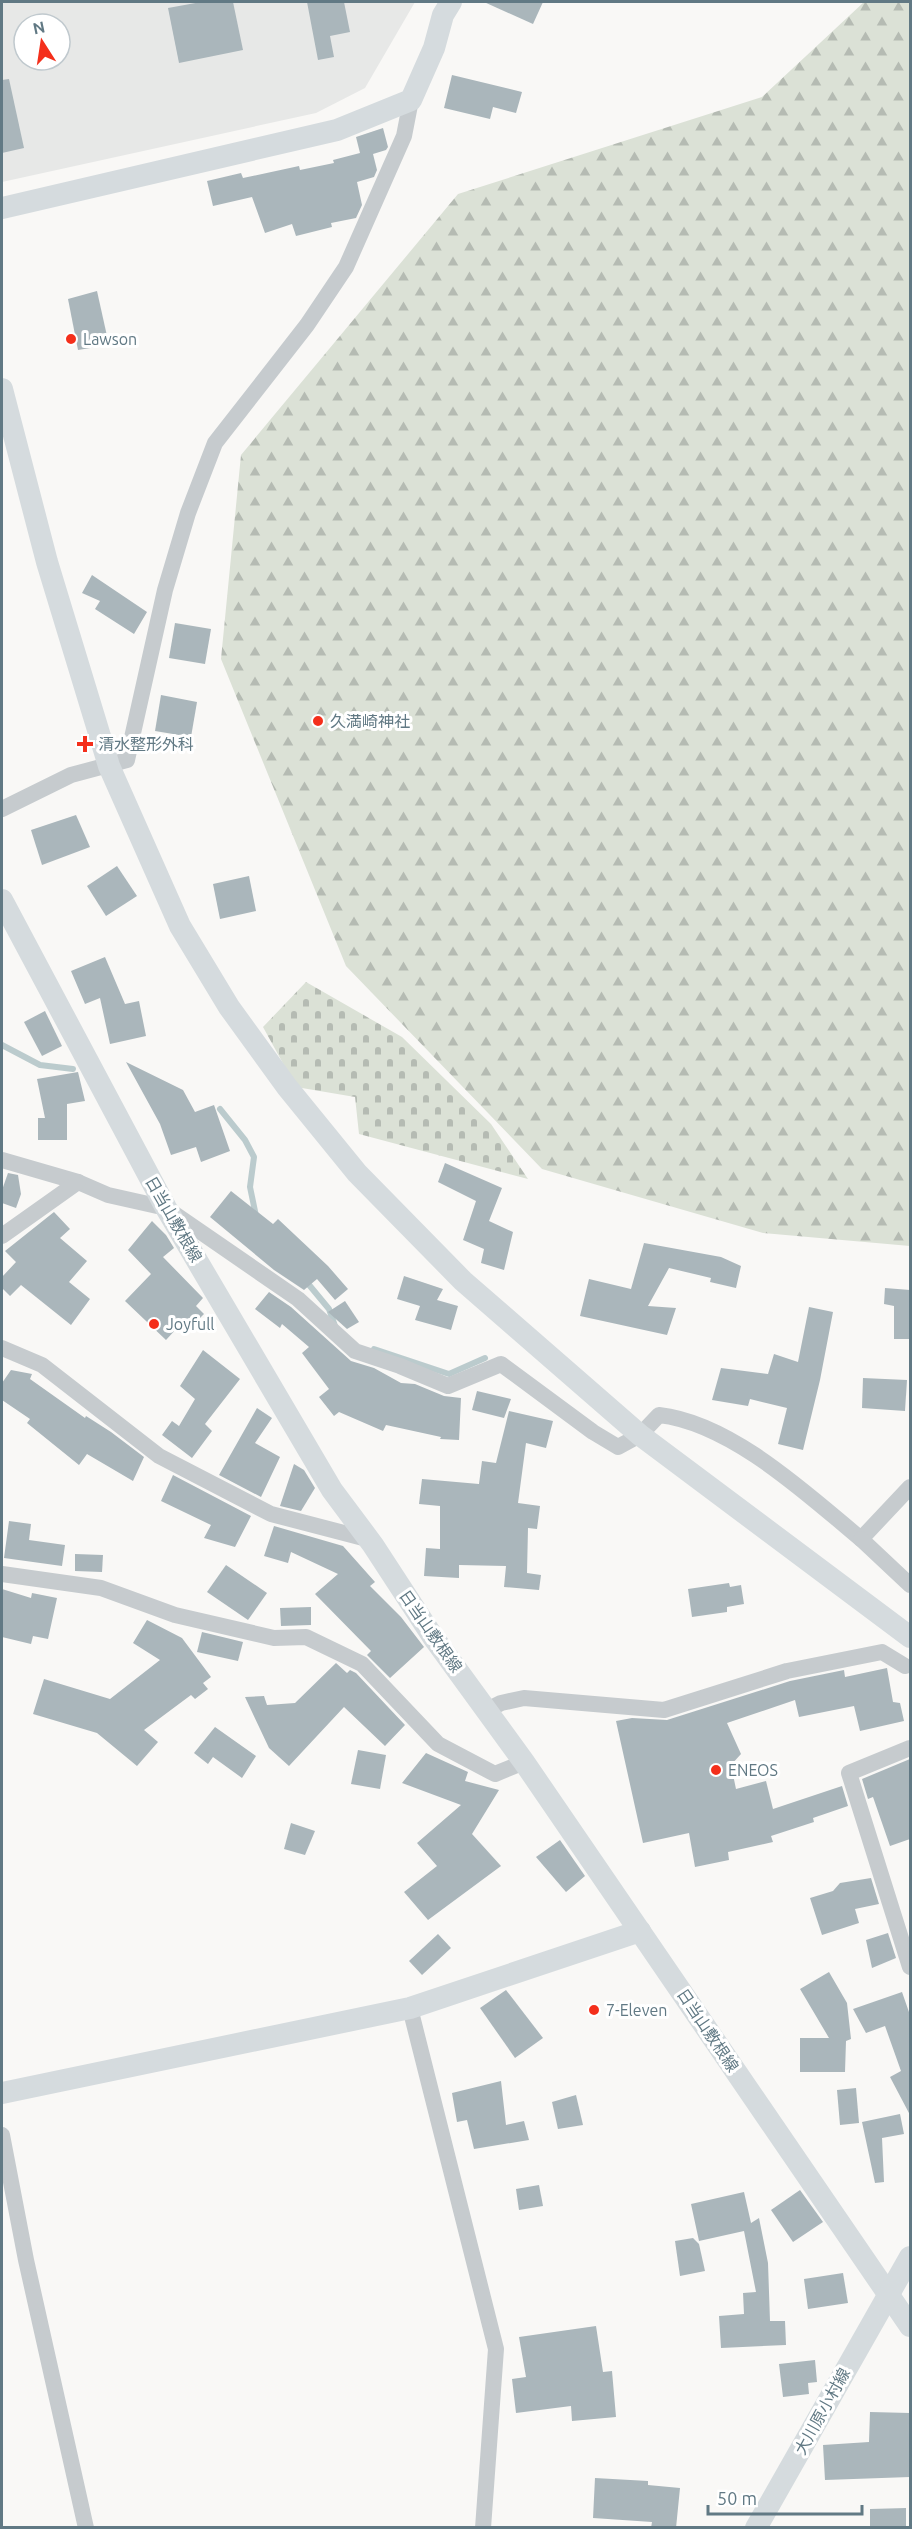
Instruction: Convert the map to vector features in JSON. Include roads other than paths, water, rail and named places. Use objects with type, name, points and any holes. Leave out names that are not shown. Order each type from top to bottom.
[{"type":"street","points":[[2,809],[71,775],[127,760],[165,590],[188,513],[215,443],[307,325],[346,267],[404,136],[411,100],[434,48],[443,15],[451,2]]},
{"type":"street","points":[[2,208],[337,130],[411,100]]},
{"type":"street","points":[[2,389],[47,562],[109,766],[180,926],[229,1007],[287,1087],[357,1173],[463,1281],[640,1435],[910,1637]]},
{"type":"street","name":"日当山敷根線","points":[[2,900],[166,1208],[332,1490],[433,1637],[524,1762],[910,2326]]},
{"type":"street","points":[[2,1160],[78,1182],[108,1196],[166,1208],[298,1299],[354,1351],[400,1366],[448,1386],[501,1364],[593,1432],[618,1447],[640,1435],[659,1415],[682,1418],[718,1434],[782,1473],[861,1539],[910,1585]]},
{"type":"street","points":[[2,1236],[78,1182]]},
{"type":"street","points":[[2,1348],[42,1365],[159,1456],[271,1514],[367,1539]]},
{"type":"street","points":[[861,1539],[910,1486]]},
{"type":"street","points":[[2,1574],[101,1588],[176,1615],[274,1638],[306,1637],[362,1664],[438,1744],[495,1774],[524,1762]]},
{"type":"street","points":[[487,1710],[501,1703],[524,1698],[664,1710],[788,1671],[882,1652],[909,1666]]},
{"type":"street","points":[[910,1748],[849,1773],[910,1967]]},
{"type":"street","points":[[2,2093],[410,2008],[640,1931]]},
{"type":"street","points":[[410,2008],[495,2349],[483,2528]]},
{"type":"street","points":[[2,2135],[26,2260],[86,2528]]},
{"type":"street","points":[[888,2294],[910,2257]]},
{"type":"street","name":"大川原小村線","points":[[756,2528],[888,2294]]},
{"type":"waterway","points":[[2,1045],[40,1065],[73,1069]]},
{"type":"waterway","points":[[220,1109],[245,1140],[254,1157],[250,1187],[256,1216]]},
{"type":"waterway","points":[[305,1280],[329,1309],[335,1326]]},
{"type":"waterway","points":[[374,1349],[449,1374],[485,1358]]},
{"type":"place","name":"Lawson","points":[[71,339]]},
{"type":"place","name":"久満崎神社","points":[[318,721]]},
{"type":"place","name":"清水整形外科","points":[[85,744]]},
{"type":"place","name":"Joyfull","points":[[154,1324]]},
{"type":"place","name":"ENEOS","points":[[716,1770]]},
{"type":"place","name":"7-Eleven","points":[[594,2010]]}]
